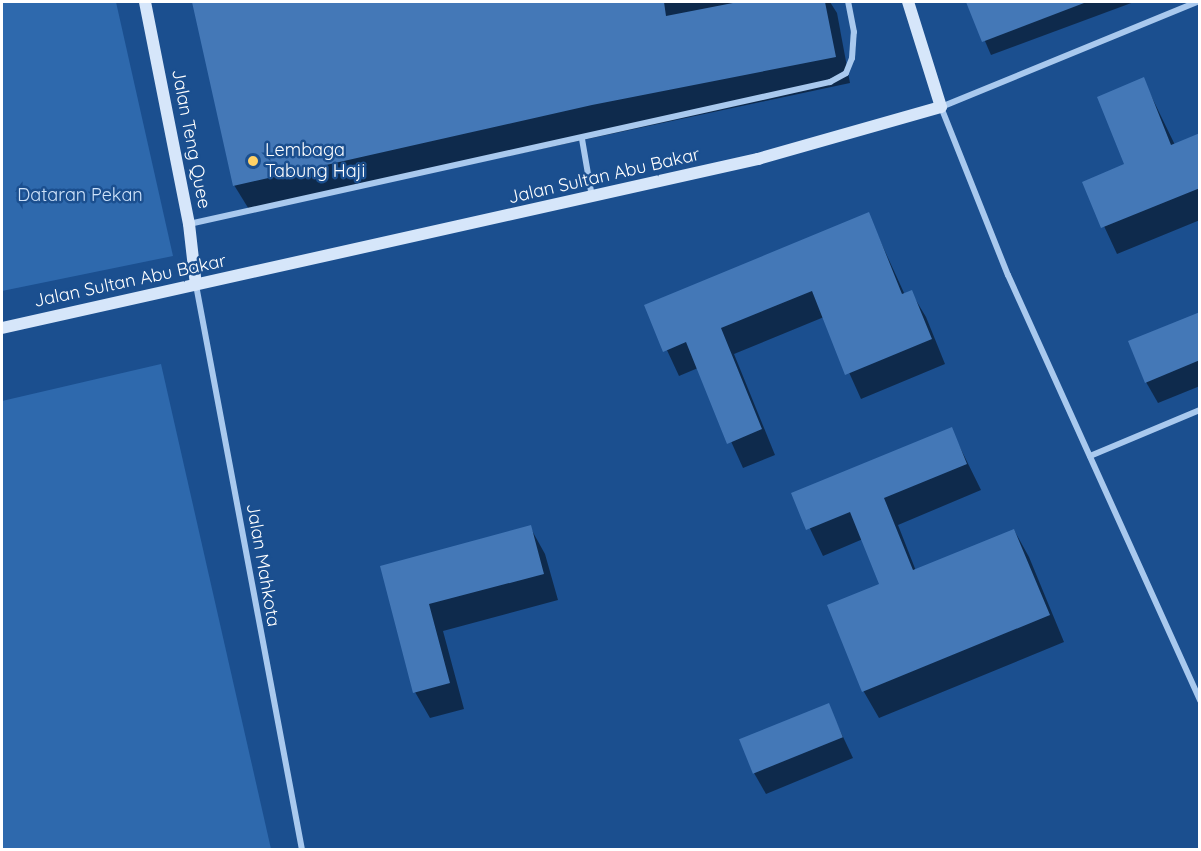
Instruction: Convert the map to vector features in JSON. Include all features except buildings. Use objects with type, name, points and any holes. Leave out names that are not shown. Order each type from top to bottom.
[{"type":"street","name":"Jalan Teng Quee","points":[[145,2],[189,224],[196,285]]},
{"type":"street","points":[[189,224],[582,139],[830,82],[846,73],[852,58],[854,32],[848,2]]},
{"type":"street","points":[[908,2],[941,107],[999,256],[1200,701]]},
{"type":"street","name":"Jalan Sultan Abu Bakar","points":[[2,328],[592,198],[846,137],[941,107],[1197,2]]},
{"type":"street","points":[[582,139],[592,198]]},
{"type":"street","name":"Jalan Mahkota","points":[[196,285],[302,849]]},
{"type":"street","points":[[1090,456],[1200,410]]},
{"type":"green space","name":"Dataran Pekan","points":[[2,2],[116,2],[173,256],[2,291]]},
{"type":"green space","points":[[161,364],[271,849],[2,849],[2,401]]},
{"type":"place","name":"Lembaga Tabung Haji","points":[[253,161]]}]
